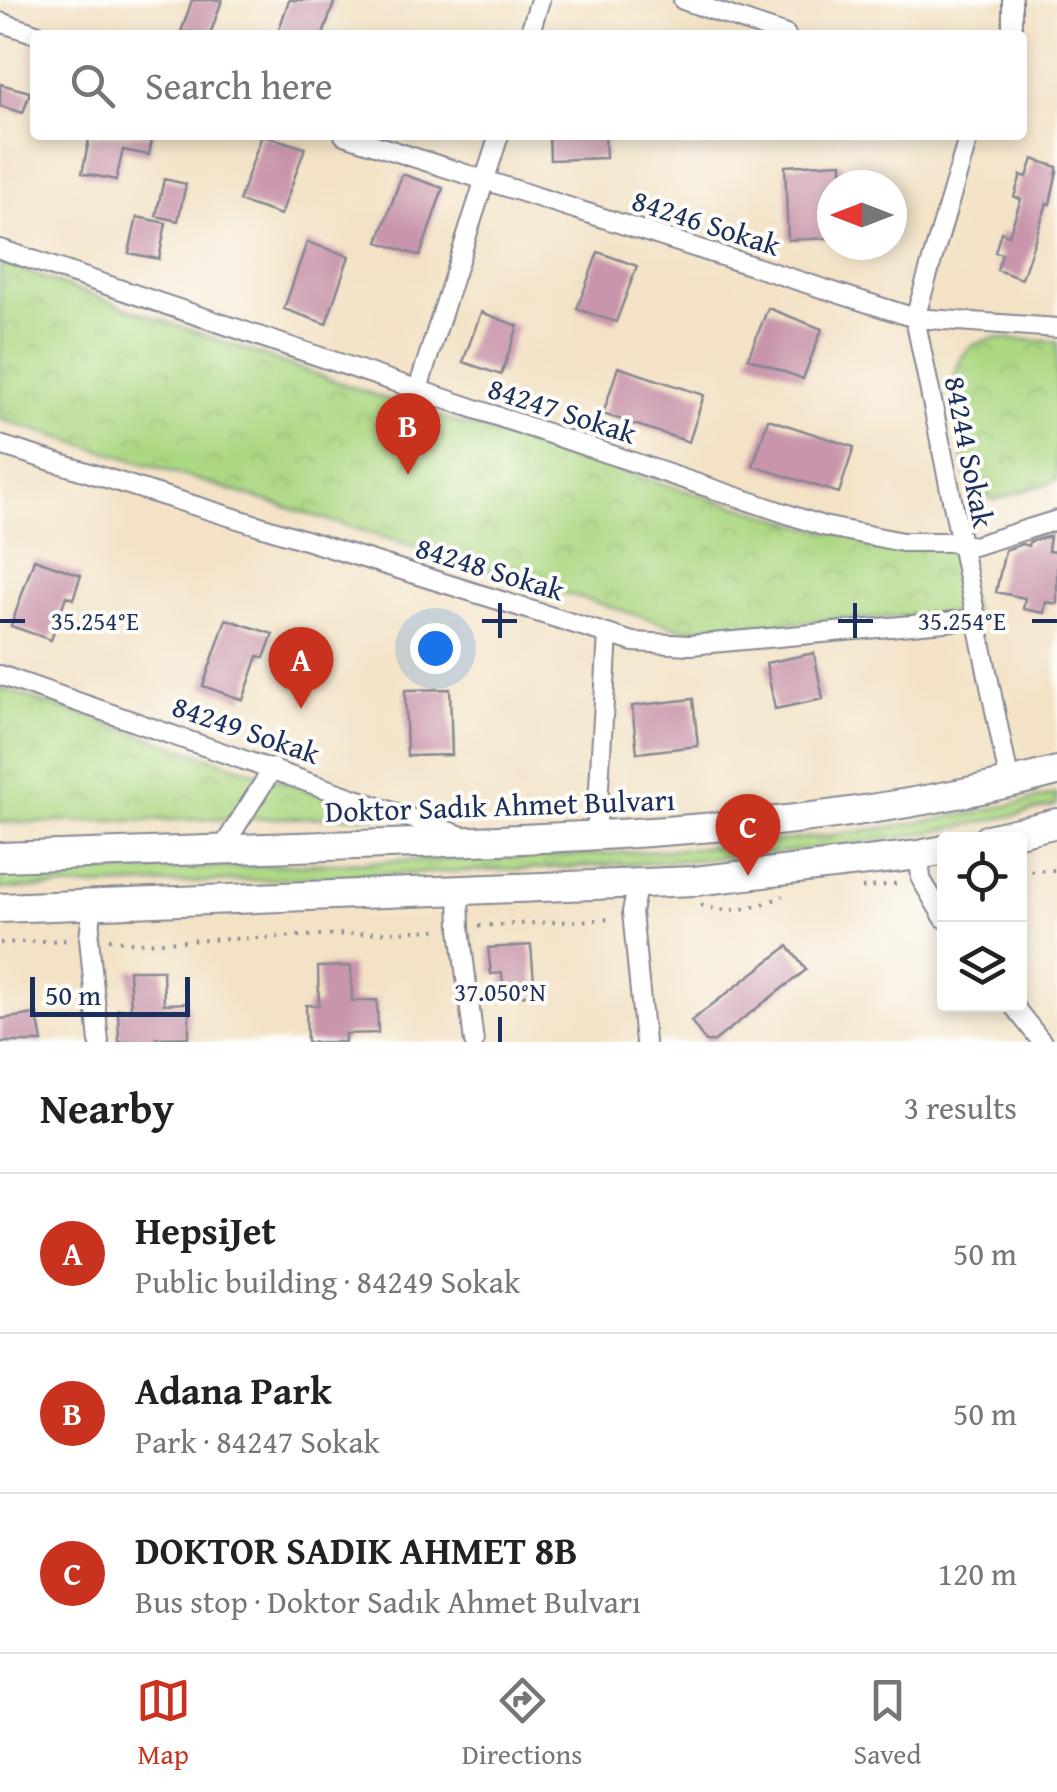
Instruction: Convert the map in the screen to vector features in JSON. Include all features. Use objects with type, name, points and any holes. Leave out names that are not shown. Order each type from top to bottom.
[{"type":"main road","name":"Doktor Sadık Ahmet Bulvarı","points":[[0,858],[715,829],[913,801],[1010,784],[1057,771]]},
{"type":"main road","points":[[1022,832],[1057,824]]},
{"type":"main road","points":[[0,908],[748,876],[932,852]]},
{"type":"street","points":[[531,30],[540,0]]},
{"type":"street","points":[[683,0],[771,30]]},
{"type":"street","points":[[1012,0],[1012,30]]},
{"type":"street","points":[[0,22],[30,32]]},
{"type":"street","name":"84246 Sokak","points":[[359,140],[915,318],[1057,328]]},
{"type":"street","points":[[418,392],[498,140]]},
{"type":"street","name":"84244 Sokak","points":[[968,140],[915,318],[1010,784]]},
{"type":"street","name":"84247 Sokak","points":[[0,250],[823,526],[902,542],[974,546],[1057,520]]},
{"type":"street","name":"84248 Sokak","points":[[0,446],[633,642],[690,645],[978,619]]},
{"type":"street","points":[[596,836],[608,634]]},
{"type":"street","name":"84249 Sokak","points":[[0,675],[473,840]]},
{"type":"street","points":[[221,850],[272,768]]},
{"type":"street","points":[[932,852],[922,879],[937,906]]},
{"type":"street","points":[[638,882],[632,912],[645,1042]]},
{"type":"street","points":[[459,889],[474,1042]]},
{"type":"street","points":[[92,904],[89,938],[99,1042]]},
{"type":"street","points":[[1018,1012],[1042,1042]]},
{"type":"path","points":[[1027,871],[1057,870]]},
{"type":"path","points":[[471,926],[615,918]]},
{"type":"path","points":[[101,938],[137,942],[452,930]]},
{"type":"path","points":[[0,943],[76,940]]},
{"type":"green space","points":[[0,263],[428,414],[821,531],[956,547],[974,612],[682,629],[0,419]]},
{"type":"green space","points":[[994,338],[1057,342],[1057,480],[994,500],[968,480],[954,391],[961,358],[973,345]]},
{"type":"green space","points":[[0,688],[387,816],[0,823]]},
{"type":"green space","points":[[1057,794],[1057,805],[982,822],[831,847],[754,855],[601,866],[0,889],[0,875],[584,854],[743,844],[901,825]]},
{"type":"building","points":[[192,0],[222,0],[212,30],[182,30]]},
{"type":"building","points":[[289,0],[335,0],[325,30],[279,30]]},
{"type":"building","points":[[0,84],[30,92],[23,113],[0,106]]},
{"type":"building","points":[[89,140],[152,140],[149,155],[123,150],[116,180],[82,173]]},
{"type":"building","points":[[260,140],[279,140],[305,148],[281,215],[239,201]]},
{"type":"building","points":[[549,140],[605,140],[606,158],[550,160]]},
{"type":"building","points":[[1033,159],[1057,167],[1057,171],[1050,204],[1047,203],[1022,279],[997,270],[1002,254],[995,252],[1001,232],[1009,235],[1021,199],[1014,197],[1021,175],[1027,177]]},
{"type":"building","points":[[842,163],[842,170],[817,170],[817,239],[788,240],[785,166]]},
{"type":"building","points":[[402,174],[443,188],[420,256],[378,242]]},
{"type":"building","points":[[164,179],[186,184],[178,221],[156,216]]},
{"type":"building","points":[[137,217],[166,223],[159,259],[129,253]]},
{"type":"building","points":[[307,242],[349,256],[326,324],[284,309]]},
{"type":"building","points":[[598,252],[637,266],[616,322],[577,309]]},
{"type":"building","points":[[768,308],[822,329],[803,379],[748,358]]},
{"type":"building","points":[[481,312],[518,326],[501,375],[463,362]]},
{"type":"building","points":[[618,367],[704,395],[689,442],[603,414]]},
{"type":"building","points":[[768,419],[854,447],[839,493],[753,466]]},
{"type":"building","points":[[1050,536],[1048,551],[1057,552],[1057,604],[1046,602],[1044,613],[1023,609],[1025,598],[996,592],[1005,550],[1028,546],[1029,542]]},
{"type":"building","points":[[34,559],[81,575],[73,599],[66,596],[51,640],[11,626]]},
{"type":"building","points":[[226,619],[273,634],[264,658],[258,656],[243,700],[203,686]]},
{"type":"building","points":[[814,653],[823,699],[775,709],[766,663]]},
{"type":"building","points":[[450,689],[452,755],[407,756],[405,690]]},
{"type":"building","points":[[693,699],[698,746],[637,753],[632,706]]},
{"type":"building","points":[[531,945],[535,994],[504,997],[502,973],[491,974],[488,948]]},
{"type":"building","points":[[788,946],[806,970],[713,1042],[706,1042],[691,1021]]},
{"type":"building","points":[[351,966],[352,1001],[377,1000],[378,1033],[345,1034],[345,1042],[307,1042],[306,1005],[319,1005],[318,967]]},
{"type":"building","points":[[129,970],[163,970],[164,1004],[189,1003],[189,1037],[119,1042],[118,1009],[131,1009]]},
{"type":"building","points":[[37,1014],[42,1042],[0,1042],[0,1019]]},
{"type":"place","name":"Adana Park","points":[[408,475]]},
{"type":"place","name":"HepsiJet","points":[[301,709]]},
{"type":"place","name":"DOKTOR SADIK AHMET 8B","points":[[748,876]]}]
